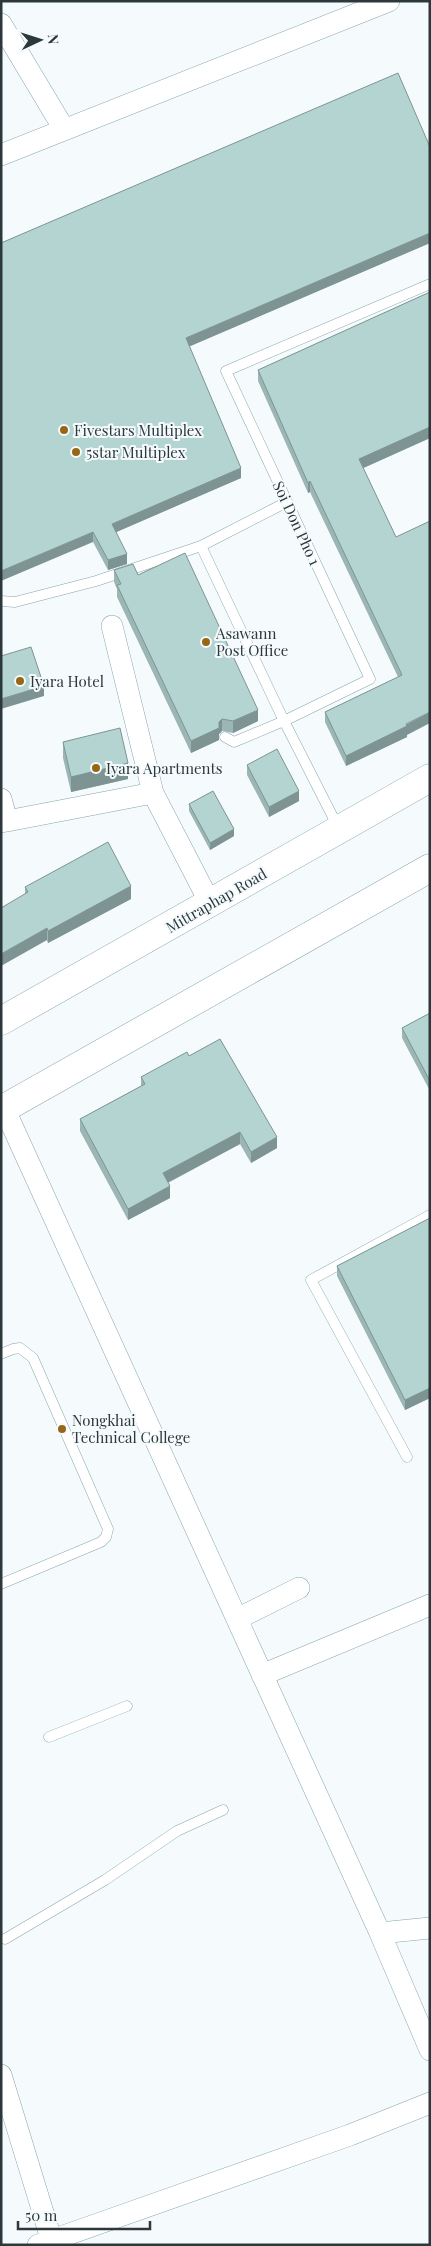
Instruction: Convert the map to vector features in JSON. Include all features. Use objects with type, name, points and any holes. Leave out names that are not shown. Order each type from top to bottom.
[{"type":"main road","name":"Mittraphap Road","points":[[1,1022],[430,778]]},
{"type":"main road","points":[[3,1109],[428,872]]},
{"type":"street","points":[[1,155],[389,1]]},
{"type":"street","points":[[1,24],[64,129]]},
{"type":"street","points":[[112,626],[153,793],[210,904]]},
{"type":"street","points":[[1,799],[4,822],[153,793]]},
{"type":"street","points":[[3,1109],[380,1933],[430,2050]]},
{"type":"street","points":[[237,1619],[299,1588]]},
{"type":"street","points":[[262,1675],[430,1605]]},
{"type":"street","points":[[380,1933],[430,1928]]},
{"type":"street","points":[[1,2075],[9,2126],[47,2243],[350,2135],[430,2103]]},
{"type":"lane","name":"Soi Don Pho 1","points":[[284,721],[370,679],[226,371],[430,284]]},
{"type":"lane","points":[[1,601],[16,602],[96,581],[200,546],[287,502]]},
{"type":"lane","points":[[200,546],[284,721],[339,829]]},
{"type":"lane","points":[[224,737],[234,742],[284,721]]},
{"type":"lane","points":[[406,1457],[311,1280],[430,1215]]},
{"type":"lane","points":[[1,1354],[20,1348],[33,1358],[108,1529],[106,1537],[101,1542],[1,1584]]},
{"type":"lane","points":[[49,1737],[127,1706]]},
{"type":"lane","points":[[5,1939],[106,1880],[177,1831],[222,1810]]},
{"type":"building","points":[[398,73],[430,147],[430,233],[186,338],[241,468],[112,524],[127,554],[108,560],[93,532],[1,571],[1,243]]},
{"type":"building","points":[[430,292],[430,427],[359,459],[396,537],[430,521],[430,712],[406,724],[407,726],[346,756],[325,712],[402,675],[310,481],[308,483],[258,370]]},
{"type":"building","points":[[185,553],[258,710],[233,721],[222,719],[219,722],[219,728],[191,741],[117,585],[121,584],[114,570],[133,564],[138,575]]},
{"type":"building","name":"Iyara Hotel","points":[[31,647],[44,686],[1,699],[1,656]]},
{"type":"building","points":[[120,728],[128,763],[71,777],[63,742]]},
{"type":"building","points":[[277,749],[299,791],[269,807],[247,765]]},
{"type":"building","points":[[213,791],[234,829],[210,843],[189,804]]},
{"type":"building","points":[[108,842],[131,886],[48,931],[47,928],[1,954],[1,908],[28,892],[25,887]]},
{"type":"building","points":[[430,1013],[430,1081],[402,1028]]},
{"type":"building","points":[[220,1039],[277,1137],[251,1152],[240,1132],[163,1173],[170,1186],[128,1209],[80,1119],[145,1084],[141,1077],[187,1052],[189,1056]]},
{"type":"building","points":[[430,1218],[430,1388],[405,1400],[337,1266]]},
{"type":"place","name":"Fivestars Multiplex","points":[[64,430]]},
{"type":"place","name":"5star Multiplex","points":[[76,452]]},
{"type":"place","name":"Asawann Post Office","points":[[206,642]]},
{"type":"place","name":"Iyara Hotel","points":[[20,681]]},
{"type":"place","name":"Iyara Apartments","points":[[96,768]]},
{"type":"place","name":"Nongkhai Technical College","points":[[62,1429]]}]
